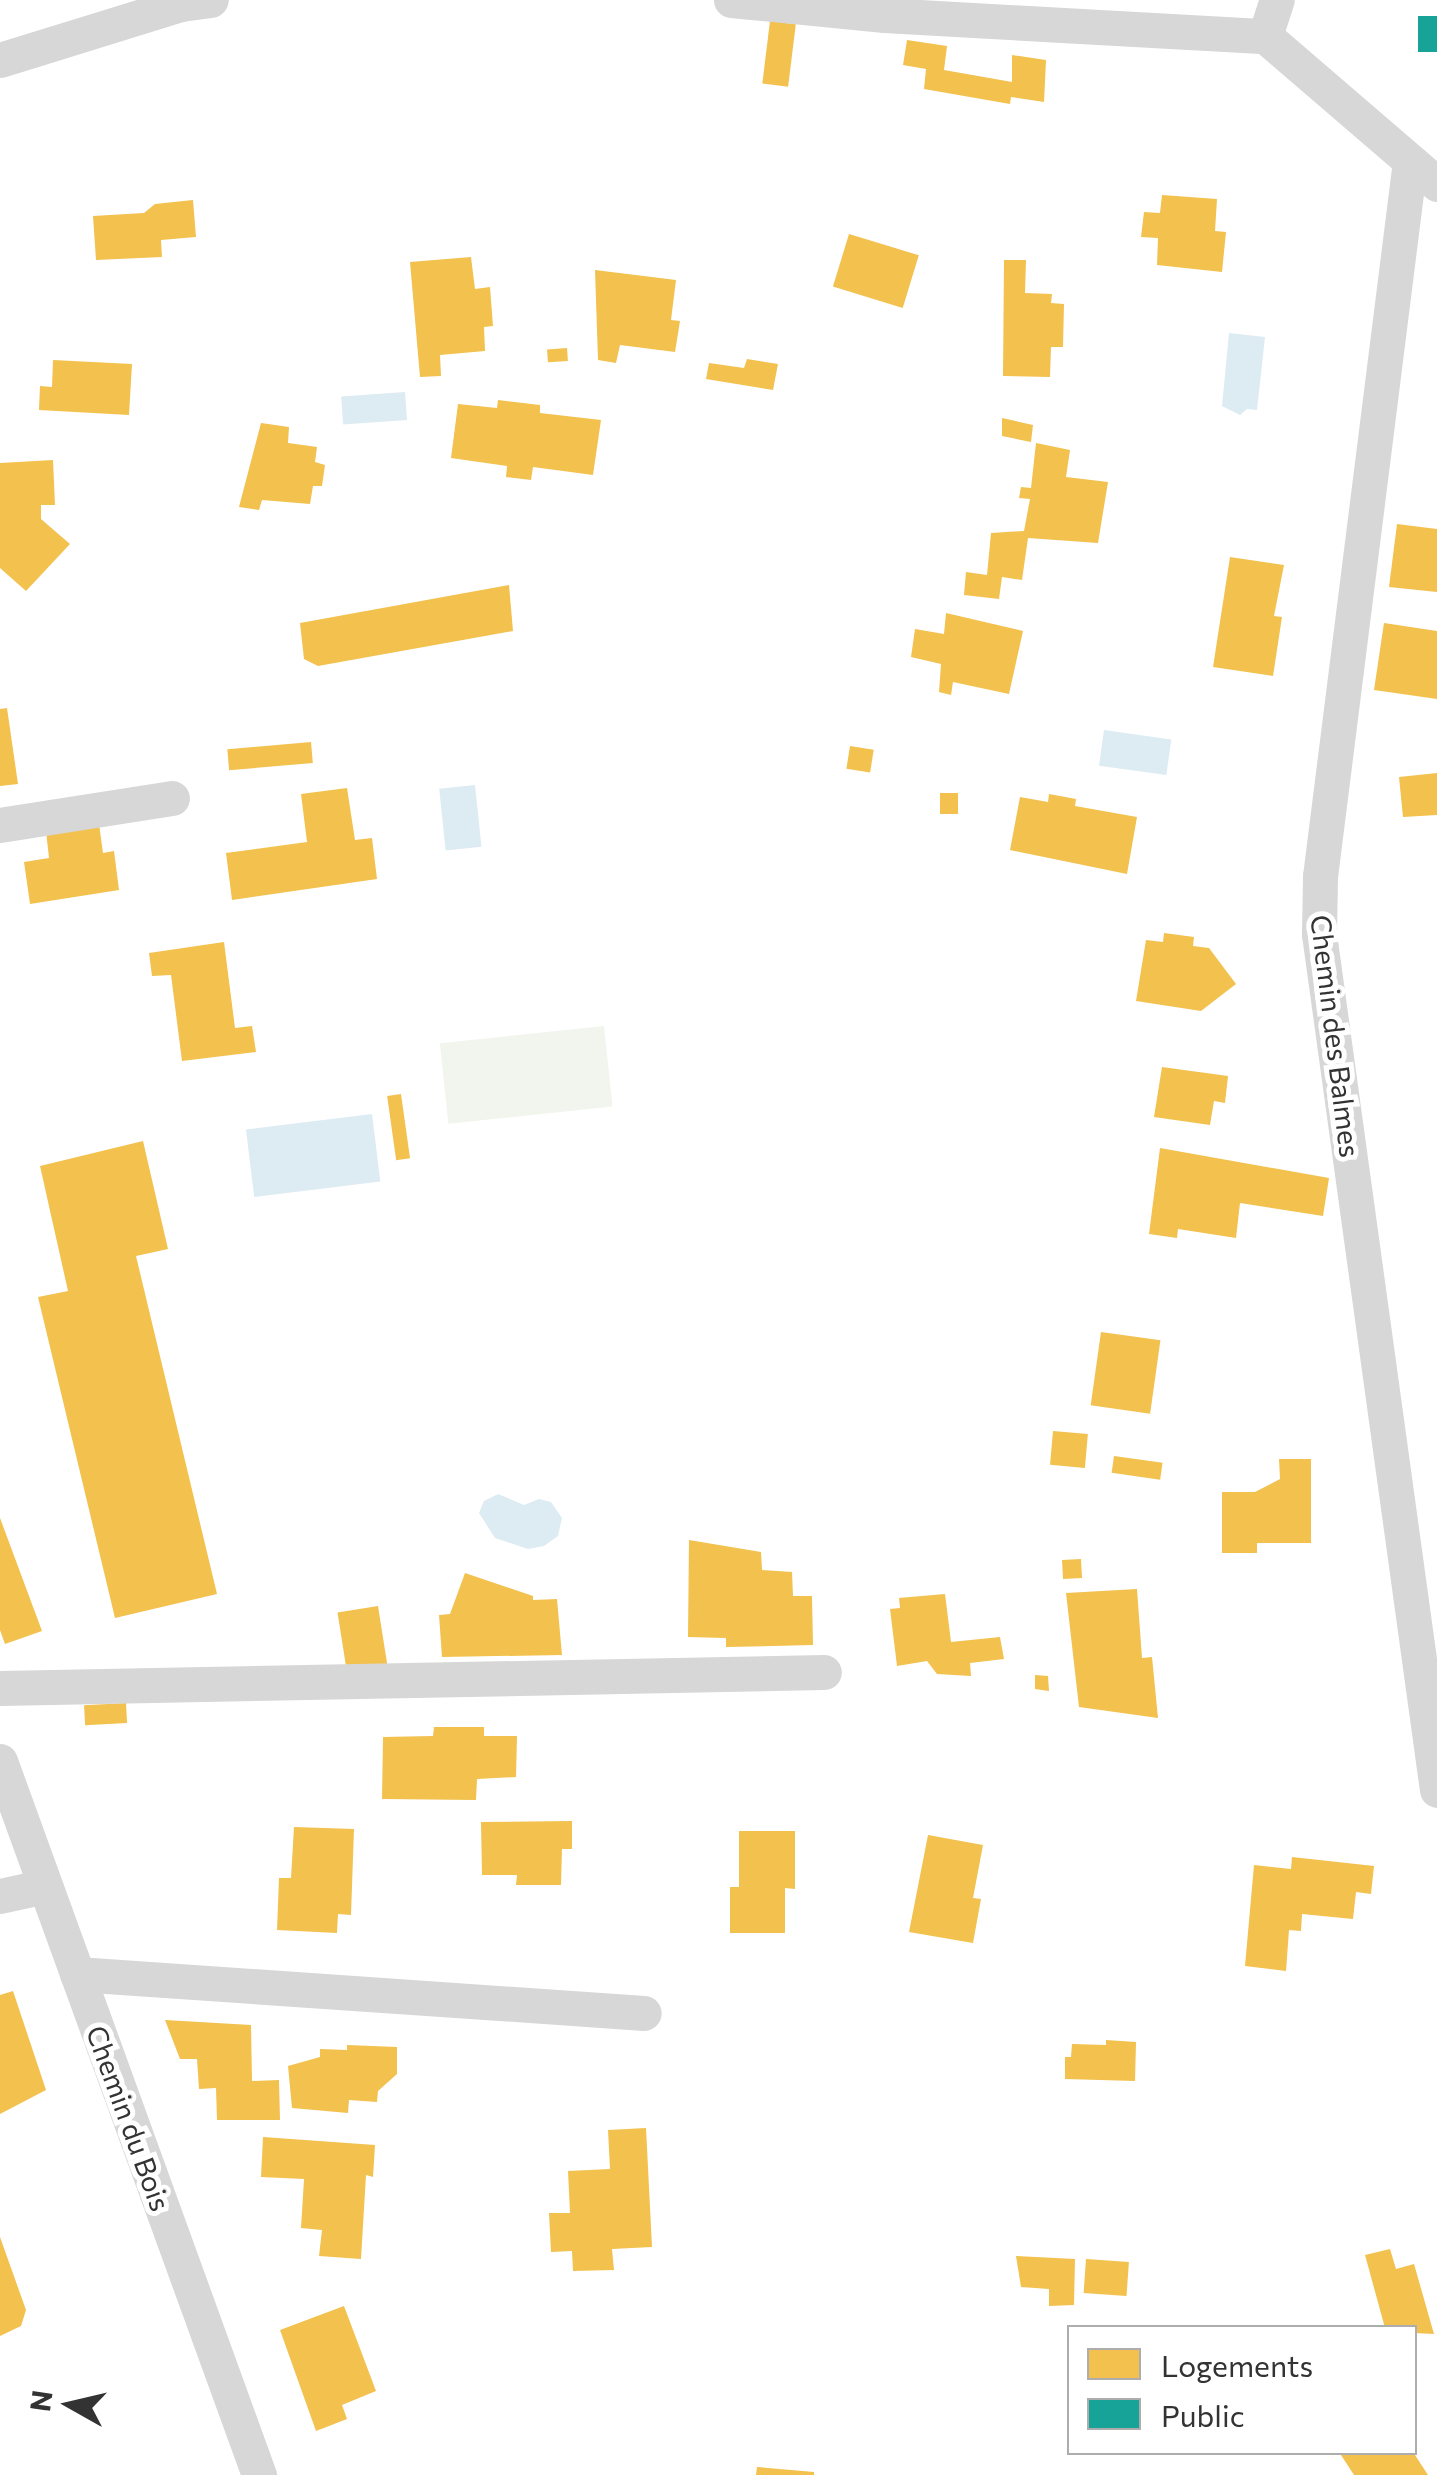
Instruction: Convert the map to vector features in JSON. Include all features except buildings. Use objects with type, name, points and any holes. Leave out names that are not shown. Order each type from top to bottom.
[{"type":"street","points":[[0,60],[181,4],[211,0]]},
{"type":"street","points":[[731,0],[884,16],[1265,36],[1437,184]]},
{"type":"street","points":[[1265,36],[1277,0]]},
{"type":"street","name":"Chemin des Balmes","points":[[1410,161],[1320,876],[1319,934],[1437,1790]]},
{"type":"street","points":[[0,825],[172,798]]},
{"type":"street","points":[[0,1688],[824,1672]]},
{"type":"street","name":"Chemin du Bois","points":[[0,1761],[258,2475]]},
{"type":"street","points":[[0,1896],[45,1886]]},
{"type":"street","points":[[77,1974],[644,2013]]},
{"type":"shaded area","points":[[1229,333],[1265,337],[1257,410],[1247,409],[1240,415],[1222,406]]},
{"type":"shaded area","points":[[405,392],[407,420],[343,424],[341,396]]},
{"type":"shaded area","points":[[1104,730],[1171,739],[1166,775],[1099,766]]},
{"type":"shaded area","points":[[475,785],[481,847],[446,850],[439,789]]},
{"type":"shaded area","points":[[604,1026],[612,1107],[448,1124],[440,1043]]},
{"type":"shaded area","points":[[372,1114],[380,1181],[254,1197],[246,1129]]},
{"type":"shaded area","points":[[498,1494],[524,1505],[539,1499],[551,1502],[562,1518],[558,1536],[544,1546],[528,1549],[495,1538],[479,1513],[484,1501]]}]
